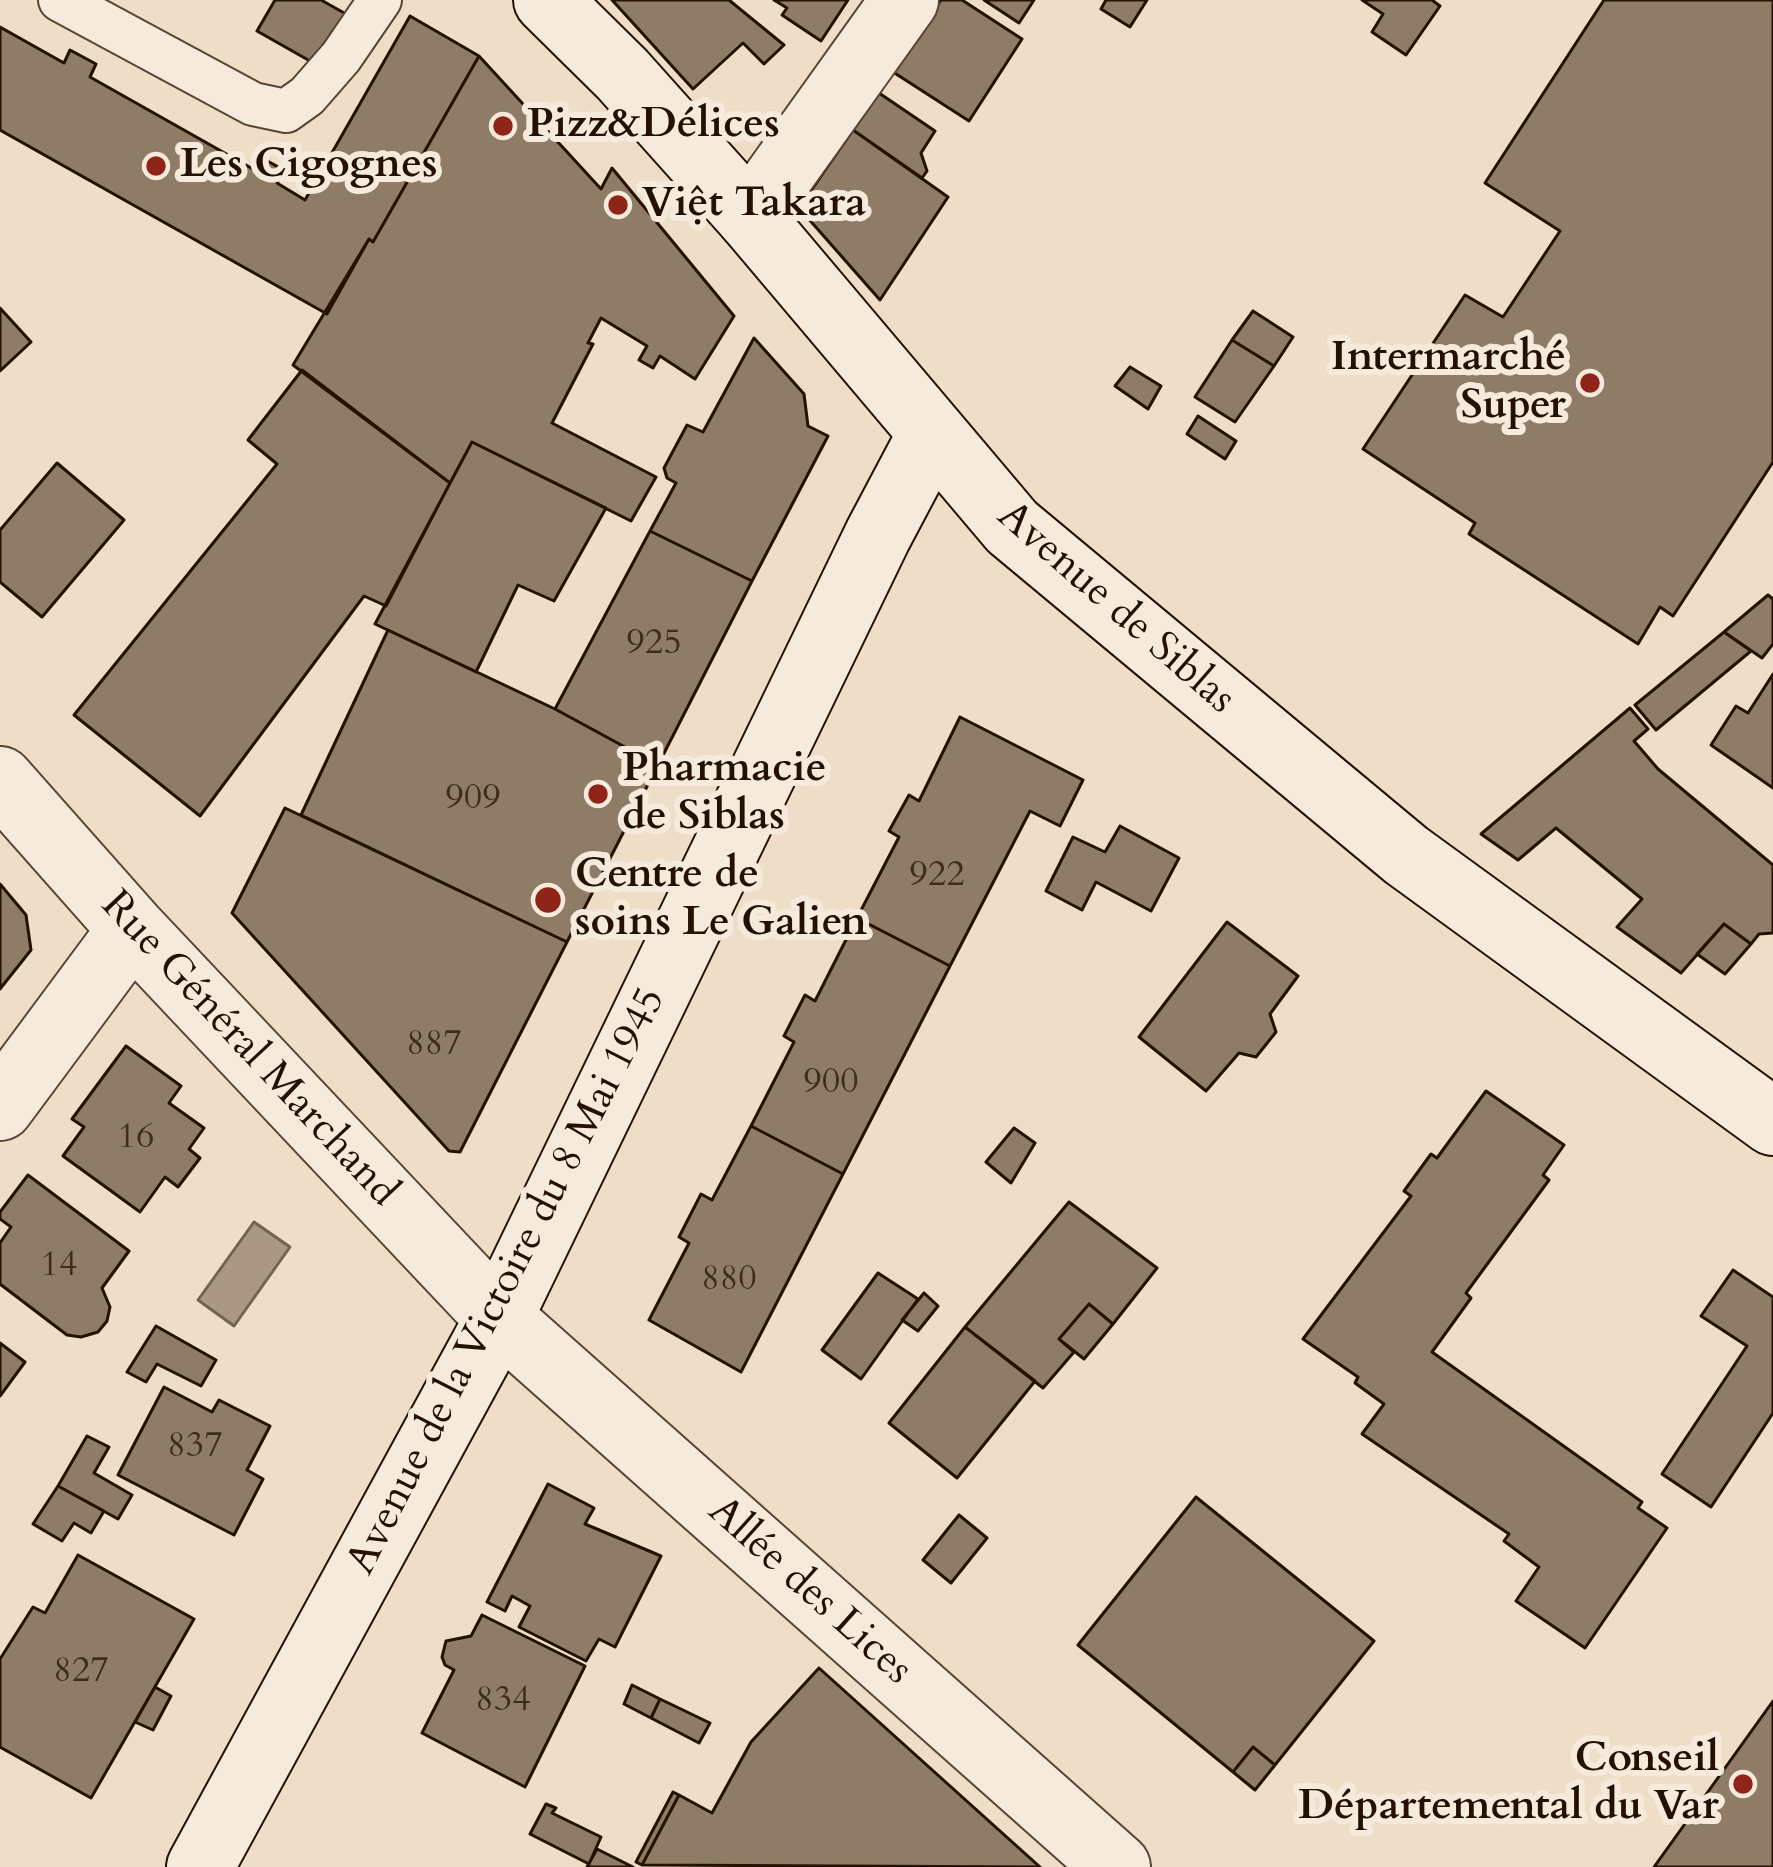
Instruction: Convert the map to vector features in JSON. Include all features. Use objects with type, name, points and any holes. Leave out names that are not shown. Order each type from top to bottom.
[{"type":"street","name":"Avenue de Siblas","points":[[547,0],[622,74],[750,217],[1012,527],[1406,855],[1773,1121]]},
{"type":"street","points":[[750,217],[904,0]]},
{"type":"street","name":"Avenue de la Victoire du 8 Mai 1945","points":[[200,1867],[499,1318],[878,535],[932,433]]},
{"type":"street","name":"Rue Général Marchand","points":[[0,780],[132,929],[499,1318]]},
{"type":"street","points":[[0,1107],[132,929]]},
{"type":"street","name":"Allée des Lices","points":[[499,1318],[1117,1867]]},
{"type":"lane","points":[[60,0],[253,104],[286,111],[307,96],[341,58],[380,0]]},
{"type":"shaded area","points":[[254,1222],[290,1247],[234,1326],[198,1300]]},
{"type":"building","points":[[275,0],[321,0],[346,14],[317,65],[257,31]]},
{"type":"building","points":[[612,0],[729,0],[784,45],[764,64],[743,43],[693,89]]},
{"type":"building","points":[[774,0],[848,0],[821,41],[782,15],[787,8]]},
{"type":"building","points":[[941,0],[962,0],[1022,39],[969,121],[893,72]]},
{"type":"building","points":[[984,0],[1034,0],[1019,23]]},
{"type":"building","points":[[1106,0],[1147,0],[1130,27],[1101,9]]},
{"type":"building","points":[[1362,0],[1432,0],[1440,6],[1406,55],[1372,32],[1383,14]]},
{"type":"building","name":"Intermarché Super","points":[[1604,0],[1773,0],[1773,462],[1673,616],[1660,607],[1638,644],[1469,534],[1475,523],[1363,449],[1465,295],[1503,317],[1560,231],[1485,183]]},
{"type":"building","name":"Les Cigognes","points":[[410,16],[479,56],[327,314],[0,130],[0,27],[64,63],[70,50],[96,64],[90,77],[253,169],[260,157],[284,170],[277,183],[305,200]]},
{"type":"building","points":[[479,56],[601,189],[612,168],[734,316],[695,379],[660,356],[653,368],[639,360],[647,346],[601,318],[588,343],[593,344],[552,423],[656,477],[631,521],[472,442],[450,483],[293,365],[369,239],[373,242]]},
{"type":"building","points":[[879,93],[935,131],[921,153],[927,171],[922,178],[853,130]]},
{"type":"building","points":[[853,130],[948,197],[880,300],[799,208]]},
{"type":"building","points":[[0,308],[31,342],[0,371]]},
{"type":"building","points":[[1253,311],[1293,337],[1274,366],[1232,340]]},
{"type":"building","points":[[754,338],[804,394],[808,426],[828,436],[752,581],[650,531],[676,483],[667,478],[664,468],[687,425],[703,432]]},
{"type":"building","points":[[1232,340],[1274,366],[1235,422],[1195,397]]},
{"type":"building","points":[[1130,367],[1161,386],[1148,409],[1115,386]]},
{"type":"building","points":[[302,370],[450,483],[386,606],[364,596],[200,816],[74,715],[277,464],[248,440]]},
{"type":"building","points":[[1198,416],[1236,441],[1225,459],[1187,434]]},
{"type":"building","points":[[472,442],[606,508],[554,601],[518,585],[476,672],[375,624]]},
{"type":"building","points":[[57,463],[124,520],[42,617],[0,582],[0,530]]},
{"type":"building","points":[[650,531],[752,581],[658,765],[555,709]]},
{"type":"building","points":[[1768,595],[1773,599],[1773,644],[1762,658],[1724,632]]},
{"type":"building","points":[[388,630],[555,709],[658,765],[567,942],[301,815]]},
{"type":"building","points":[[1724,632],[1751,651],[1656,730],[1635,705]]},
{"type":"building","points":[[1773,674],[1773,788],[1711,745],[1736,706],[1748,713]]},
{"type":"building","points":[[1630,708],[1648,729],[1634,741],[1658,769],[1773,865],[1773,933],[1759,934],[1751,944],[1724,924],[1681,973],[1617,927],[1642,899],[1556,828],[1518,860],[1481,834]]},
{"type":"building","points":[[960,717],[1083,780],[1060,826],[1030,811],[950,966],[857,918],[899,837],[889,831],[909,795],[919,801]]},
{"type":"building","points":[[285,808],[567,942],[460,1152],[449,1151],[232,913]]},
{"type":"building","points":[[1120,826],[1179,858],[1151,911],[1096,882],[1082,910],[1046,891],[1073,837],[1105,852]]},
{"type":"building","points":[[0,884],[26,915],[31,950],[0,989]]},
{"type":"building","points":[[857,918],[950,966],[843,1174],[751,1126],[794,1042],[784,1036],[805,995],[815,1001]]},
{"type":"building","points":[[1227,922],[1298,976],[1270,1014],[1276,1032],[1256,1057],[1239,1053],[1206,1091],[1139,1037]]},
{"type":"building","points":[[1724,924],[1751,944],[1725,974],[1697,954]]},
{"type":"building","points":[[126,1046],[181,1086],[169,1103],[204,1128],[189,1149],[200,1158],[178,1187],[165,1177],[140,1212],[63,1156],[84,1127],[72,1119]]},
{"type":"building","points":[[1486,1091],[1564,1145],[1543,1175],[1549,1180],[1466,1293],[1471,1298],[1432,1352],[1642,1502],[1638,1508],[1667,1528],[1585,1648],[1516,1601],[1539,1567],[1504,1541],[1509,1534],[1362,1434],[1384,1404],[1355,1383],[1358,1377],[1303,1339],[1411,1196],[1404,1191],[1431,1154],[1437,1158]]},
{"type":"building","points":[[751,1126],[843,1174],[741,1372],[649,1320],[689,1243],[679,1237],[701,1194],[712,1200]]},
{"type":"building","points":[[1014,1128],[1035,1143],[1011,1183],[986,1162]]},
{"type":"building","points":[[28,1175],[129,1251],[102,1288],[110,1307],[98,1332],[67,1335],[0,1284],[0,1243],[11,1227],[0,1219],[0,1212]]},
{"type":"building","points":[[1069,1202],[1157,1268],[1113,1324],[1089,1304],[1059,1339],[1074,1352],[1043,1388],[965,1327]]},
{"type":"building","points":[[1733,1270],[1773,1297],[1773,1413],[1711,1507],[1662,1474],[1747,1346],[1701,1316]]},
{"type":"building","points":[[878,1273],[918,1299],[861,1379],[822,1350]]},
{"type":"building","points":[[924,1293],[938,1306],[918,1331],[902,1320]]},
{"type":"building","points":[[1089,1304],[1113,1324],[1084,1359],[1059,1339]]},
{"type":"building","points":[[156,1326],[216,1360],[201,1386],[157,1364],[146,1382],[127,1372]]},
{"type":"building","points":[[965,1327],[1035,1381],[957,1478],[889,1423]]},
{"type":"building","points":[[0,1343],[25,1362],[0,1396]]},
{"type":"building","points":[[164,1387],[212,1412],[219,1400],[270,1426],[247,1470],[263,1479],[234,1535],[118,1475]]},
{"type":"building","points":[[87,1436],[109,1447],[94,1473],[132,1495],[118,1519],[58,1486]]},
{"type":"building","points":[[548,1484],[594,1508],[585,1524],[661,1556],[615,1647],[599,1639],[586,1661],[519,1627],[530,1606],[512,1596],[505,1611],[487,1602]]},
{"type":"building","points":[[58,1486],[104,1511],[91,1533],[74,1523],[62,1541],[33,1524]]},
{"type":"building","points":[[1196,1497],[1374,1641],[1275,1765],[1253,1747],[1233,1772],[1078,1645]]},
{"type":"building","points":[[959,1515],[987,1538],[951,1583],[923,1560]]},
{"type":"building","points":[[78,1555],[194,1619],[91,1798],[0,1747],[0,1659],[33,1607],[45,1613]]},
{"type":"building","points":[[482,1615],[585,1666],[525,1787],[422,1733],[454,1670],[442,1657],[446,1641],[471,1636]]},
{"type":"building","points":[[819,1668],[1040,1867],[642,1865],[679,1795],[712,1813],[751,1742]]},
{"type":"building","points":[[632,1685],[660,1699],[651,1718],[624,1704]]},
{"type":"building","points":[[155,1687],[171,1696],[153,1730],[135,1722]]},
{"type":"building","points":[[660,1699],[710,1723],[699,1743],[651,1718]]},
{"type":"building","name":"Conseil Départemental du Var","points":[[1773,1701],[1773,1867],[1654,1867]]},
{"type":"building","points":[[1253,1747],[1275,1765],[1255,1790],[1233,1772]]},
{"type":"building","points":[[673,1792],[679,1795],[642,1865],[636,1862]]},
{"type":"building","points":[[546,1804],[556,1808],[552,1813],[601,1837],[589,1864],[530,1834]]},
{"type":"building","points":[[597,1849],[633,1867],[587,1867]]},
{"type":"place","name":"Pizz&Délices","points":[[503,126]]},
{"type":"place","name":"Les Cigognes","points":[[156,166]]},
{"type":"place","name":"Việt Takara","points":[[618,205]]},
{"type":"place","name":"Intermarché Super","points":[[1590,383]]},
{"type":"place","name":"Pharmacie de Siblas","points":[[598,794]]},
{"type":"place","name":"Centre de soins Le Galien","points":[[548,900]]},
{"type":"place","name":"Conseil Départemental du Var","points":[[1743,1784]]}]
